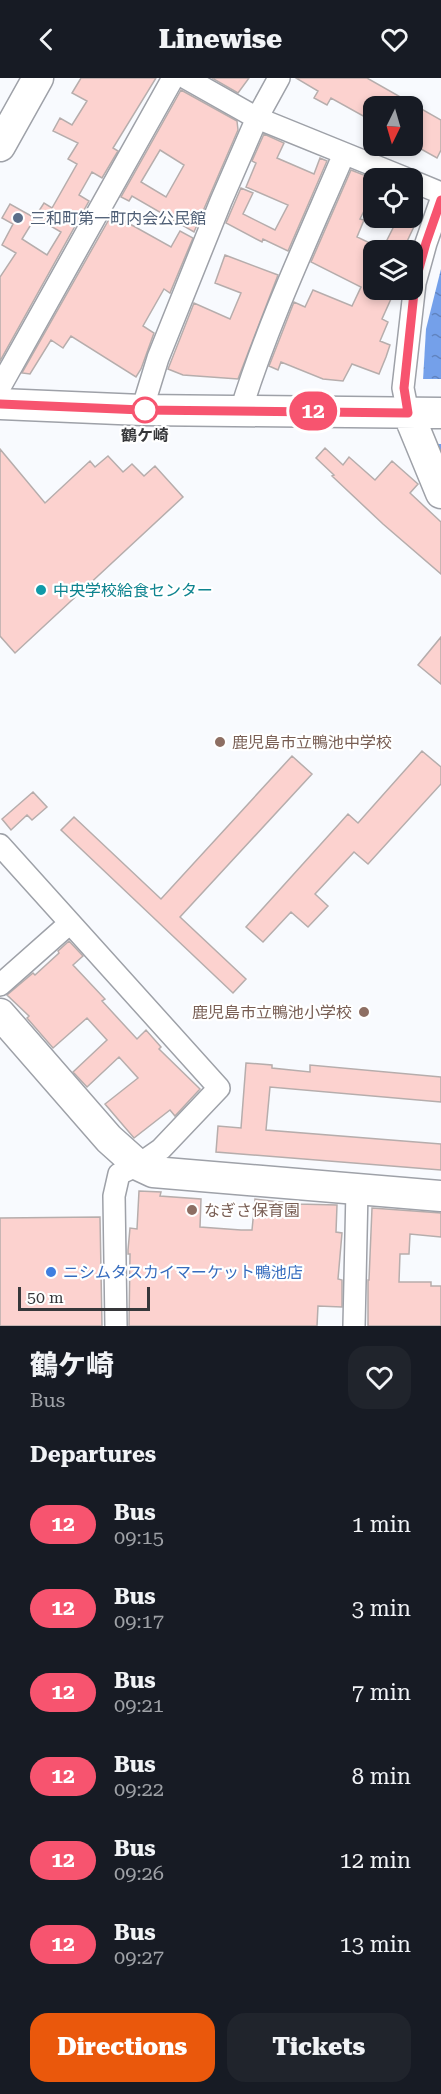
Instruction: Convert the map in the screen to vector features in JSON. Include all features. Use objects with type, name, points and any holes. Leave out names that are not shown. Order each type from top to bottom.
[{"type":"street","points":[[0,144],[38,78]]},
{"type":"street","points":[[0,387],[173,78]]},
{"type":"street","points":[[186,78],[256,118],[380,168]]},
{"type":"street","points":[[142,410],[158,358],[256,118],[279,78]]},
{"type":"street","points":[[241,410],[292,276],[344,154]]},
{"type":"street","points":[[423,186],[441,193]]},
{"type":"street","points":[[441,200],[415,283],[404,388],[423,413],[441,493]]},
{"type":"street","points":[[0,404],[142,410],[423,413]]},
{"type":"street","points":[[0,845],[219,1088],[160,1149],[138,1165],[119,1174],[114,1196],[116,1326]]},
{"type":"street","points":[[0,985],[70,923]]},
{"type":"street","points":[[0,1014],[109,1139],[138,1165],[153,1172],[441,1196]]},
{"type":"street","points":[[354,1326],[357,1190]]},
{"type":"water","points":[[441,269],[441,458],[436,447],[423,380],[426,329]]},
{"type":"pier","points":[[420,379],[441,379],[441,444],[433,444]]},
{"type":"building","points":[[81,78],[156,78],[113,148],[118,151],[102,178],[92,172],[79,195],[89,201],[0,361],[0,277],[16,253],[2,245],[13,224],[2,218],[10,204],[35,218],[22,239],[47,255],[61,232],[35,217],[44,203],[52,208],[77,164],[68,159],[78,143],[53,131],[60,118],[72,125],[87,101],[72,93]]},
{"type":"building","points":[[212,78],[249,78],[238,93]]},
{"type":"building","points":[[296,78],[367,78],[399,96],[363,96],[363,116],[331,98],[327,105],[314,98],[318,91]]},
{"type":"building","points":[[181,90],[237,121],[238,130],[194,232],[132,196],[129,201],[121,197]],"holes":[[[160,150],[184,165],[166,197],[141,182]]]},
{"type":"building","points":[[423,110],[441,120],[441,150],[437,158],[423,150]]},
{"type":"building","points":[[264,134],[284,143],[277,158],[314,174],[320,158],[327,161],[288,251],[263,239],[262,242],[226,223],[241,188],[253,193],[243,214],[275,230],[288,205],[246,187],[256,163],[252,161]]},
{"type":"building","points":[[351,170],[363,175],[363,213],[360,219],[363,222],[357,237],[363,240],[363,300],[391,300],[382,319],[388,322],[380,341],[390,345],[379,374],[352,364],[343,381],[323,379],[281,362],[278,370],[269,366],[294,302],[305,307],[313,290],[352,306],[361,287],[311,262]]},
{"type":"building","points":[[112,214],[171,247],[180,231],[193,238],[170,293],[164,289],[143,326],[154,333],[141,369],[136,377],[71,336],[63,348],[51,340],[30,374],[22,373]]},
{"type":"building","points":[[393,228],[413,228],[408,240],[387,240]]},
{"type":"building","points":[[225,255],[278,275],[238,379],[183,375],[168,369],[194,303],[230,319],[241,293],[215,283]]},
{"type":"building","points":[[325,448],[343,465],[349,457],[375,480],[392,461],[418,484],[410,493],[441,522],[441,574],[332,476],[334,475],[316,458]]},
{"type":"building","name":"中央学校給食センター","points":[[0,449],[45,503],[90,461],[95,467],[108,456],[123,472],[132,464],[144,476],[155,466],[183,497],[15,653],[0,636]]},
{"type":"building","points":[[441,637],[441,684],[418,665]]},
{"type":"building","points":[[422,751],[441,767],[441,784],[368,864],[354,852],[315,894],[328,906],[308,927],[291,912],[263,942],[246,927],[348,814],[358,823]]},
{"type":"building","points":[[292,756],[312,774],[180,917],[246,979],[233,993],[61,830],[74,817],[161,899]]},
{"type":"building","points":[[33,792],[47,807],[32,820],[27,815],[11,830],[2,819]]},
{"type":"building","points":[[69,941],[83,956],[73,965],[105,999],[102,1001],[137,1039],[146,1030],[161,1047],[159,1049],[200,1089],[175,1116],[170,1110],[134,1138],[105,1104],[138,1078],[119,1057],[87,1087],[73,1072],[107,1040],[87,1018],[53,1048],[27,1018],[29,1016],[7,995],[33,973],[35,975]]},
{"type":"building","points":[[246,1063],[310,1072],[310,1065],[441,1077],[441,1102],[270,1087],[266,1130],[441,1144],[441,1170],[216,1152],[218,1126],[241,1128]]},
{"type":"building","points":[[139,1191],[161,1192],[160,1196],[201,1199],[200,1227],[241,1230],[252,1230],[255,1199],[297,1204],[337,1205],[336,1232],[342,1233],[338,1279],[342,1280],[342,1307],[318,1306],[317,1326],[129,1326],[130,1254],[128,1250],[130,1228],[137,1229]]},
{"type":"building","points":[[372,1208],[441,1213],[441,1237],[410,1234],[409,1254],[400,1254],[399,1282],[431,1282],[431,1286],[441,1286],[441,1326],[368,1326]]},
{"type":"building","name":"ニシムタスカイマーケット鴨池店","points":[[100,1217],[102,1326],[0,1326],[0,1218]]},
{"type":"bus line","name":"12","points":[[0,404],[142,410],[408,413],[404,388],[415,283],[441,200]]},
{"type":"place","name":"三和町第一町内会公民館","points":[[18,218]]},
{"type":"place","name":"鶴ケ崎","points":[[145,410]]},
{"type":"place","name":"中央学校給食センター","points":[[41,590]]},
{"type":"place","name":"鹿児島市立鴨池中学校","points":[[220,742]]},
{"type":"place","name":"鹿児島市立鴨池小学校","points":[[364,1012]]},
{"type":"place","name":"なぎさ保育園","points":[[192,1210]]},
{"type":"place","name":"ニシムタスカイマーケット鴨池店","points":[[51,1272]]}]
